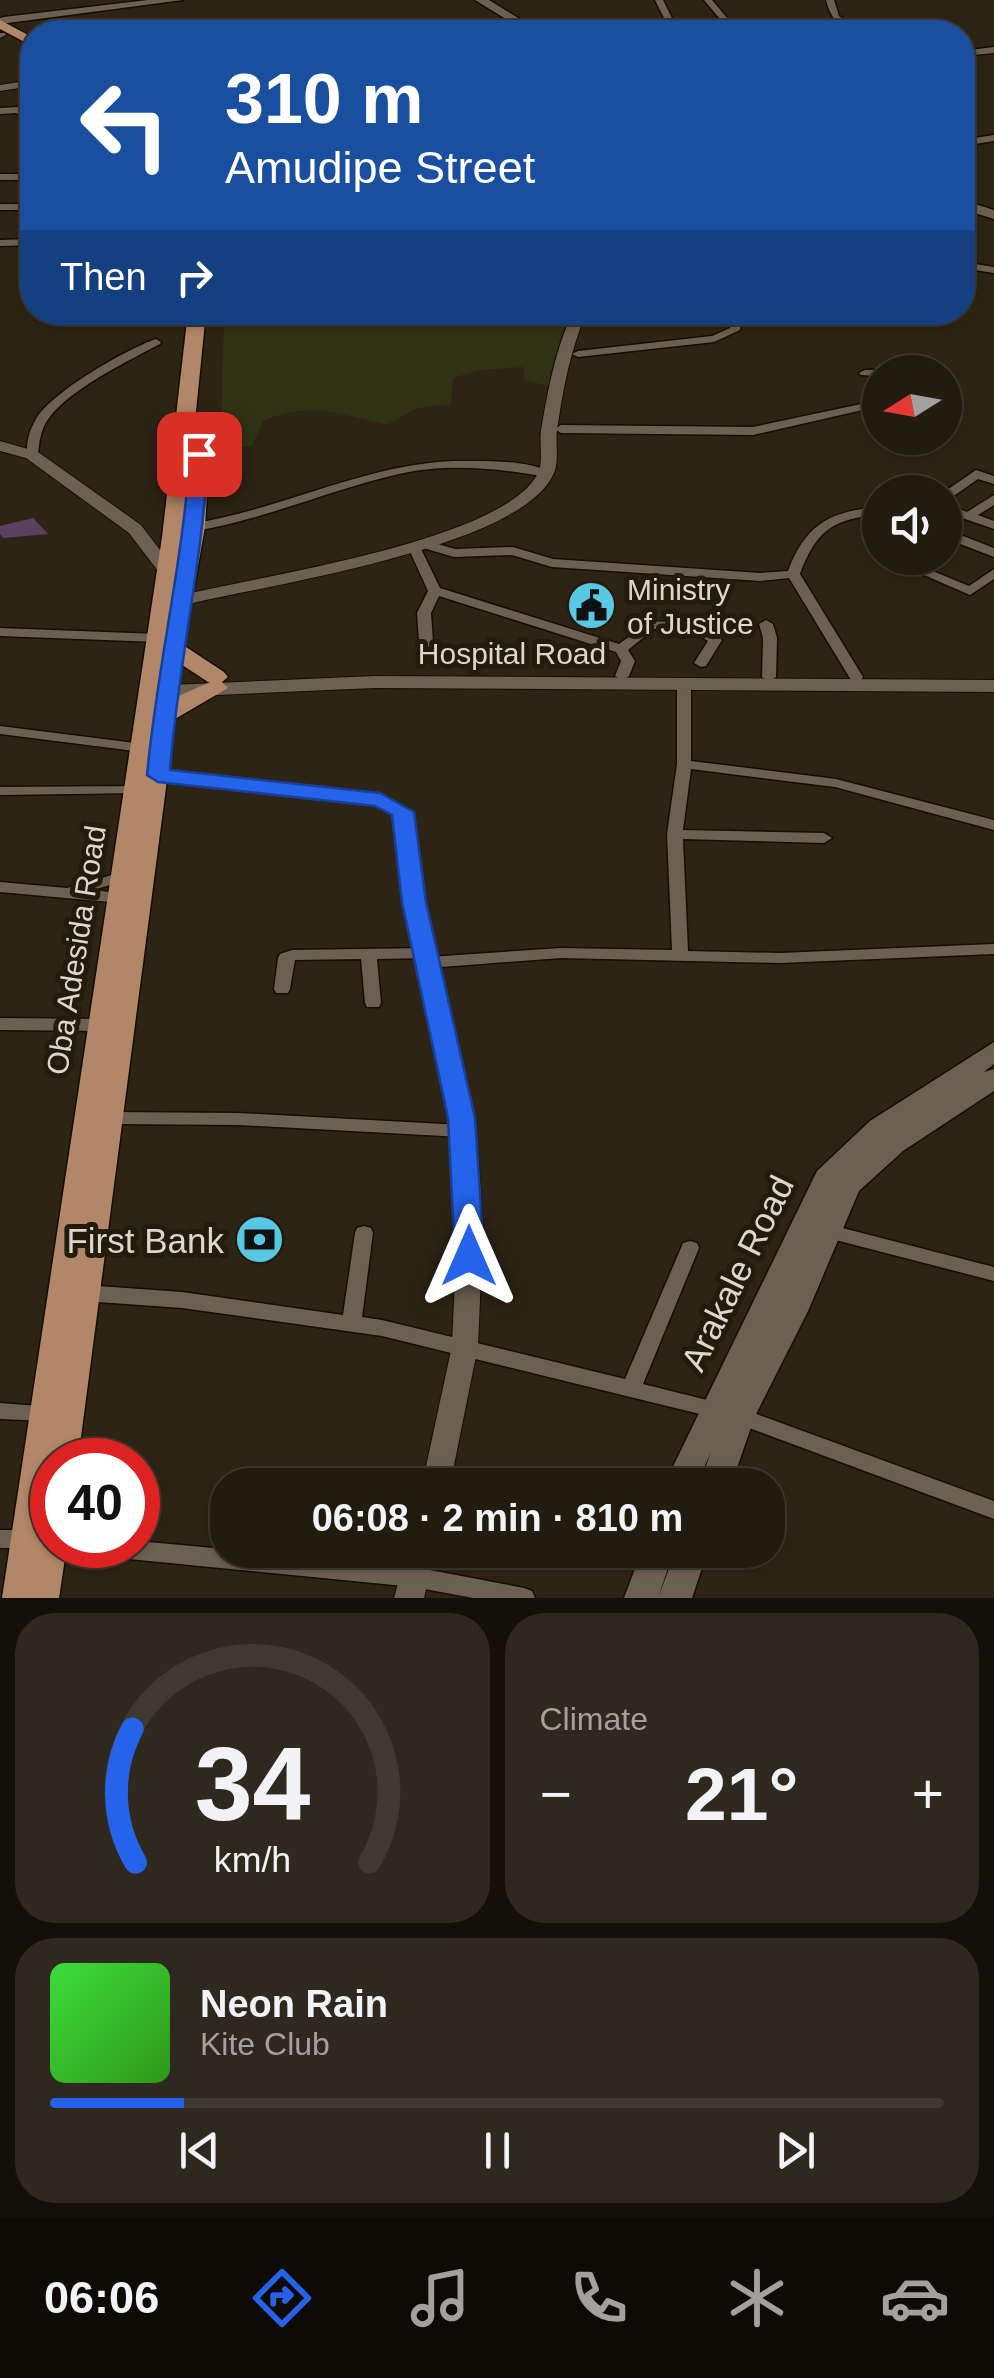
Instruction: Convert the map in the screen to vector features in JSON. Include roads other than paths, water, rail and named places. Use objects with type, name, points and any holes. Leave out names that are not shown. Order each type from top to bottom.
[{"type":"main road","points":[[41,20],[153,0]]},
{"type":"main road","points":[[47,20],[174,0]]},
{"type":"main road","points":[[470,0],[504,20]]},
{"type":"main road","points":[[481,0],[515,20]]},
{"type":"main road","name":"Oba Adesida Road","points":[[165,643],[180,601],[181,531],[196,325]]},
{"type":"main road","name":"Oba Adesida Road","points":[[45,1438],[45,1413],[112,1025],[148,782],[165,643],[167,571],[181,531],[211,325]]},
{"type":"main road","points":[[159,691],[186,701],[216,682],[165,643]]},
{"type":"main road","name":"Oba Adesida Road","points":[[64,1438],[111,1118],[112,1025],[123,888],[148,782],[143,748],[159,691]]},
{"type":"main road","name":"Arakale Road","points":[[718,1468],[728,1413],[827,1178],[880,1128],[953,1082],[994,1050]]},
{"type":"main road","name":"Arakale Road","points":[[691,1468],[793,1311],[848,1185],[864,1167],[994,1078]]},
{"type":"main road","name":"Oba Adesida Road","points":[[20,1598],[32,1568]]},
{"type":"main road","name":"Oba Adesida Road","points":[[42,1568],[42,1598]]},
{"type":"main road","points":[[641,1598],[652,1568]]},
{"type":"main road","points":[[675,1598],[686,1568]]},
{"type":"street","points":[[708,0],[724,20]]},
{"type":"street","points":[[548,464],[549,429],[577,325]]},
{"type":"street","points":[[180,601],[419,545],[512,510],[535,493],[548,464],[561,430],[587,325]]},
{"type":"street","points":[[578,354],[724,336],[735,330],[736,325]]},
{"type":"street","points":[[32,455],[32,442],[43,417],[129,356],[156,342]]},
{"type":"street","points":[[561,430],[753,430],[862,407]]},
{"type":"street","points":[[0,446],[32,455],[135,530],[167,571]]},
{"type":"street","points":[[135,530],[181,531],[401,469],[522,468],[548,464]]},
{"type":"street","points":[[962,485],[976,474],[994,480]]},
{"type":"street","points":[[969,516],[994,499]]},
{"type":"street","points":[[793,574],[803,548],[835,516],[862,513]]},
{"type":"street","points":[[962,514],[994,525]]},
{"type":"street","points":[[962,540],[994,552]]},
{"type":"street","points":[[419,545],[454,554],[513,551],[552,563],[653,572],[709,570],[760,577],[793,574]]},
{"type":"street","points":[[419,545],[435,591],[424,613],[427,655]]},
{"type":"street","points":[[793,574],[856,677]]},
{"type":"street","points":[[932,575],[970,591],[994,574]]},
{"type":"street","points":[[435,591],[622,649],[628,661],[622,676]]},
{"type":"street","points":[[766,624],[770,638],[769,676]]},
{"type":"street","points":[[622,649],[651,625],[696,630],[710,633],[715,640],[701,663]]},
{"type":"street","points":[[0,632],[165,643]]},
{"type":"street","name":"Hospital Road","points":[[159,691],[325,673],[856,677],[994,682]]},
{"type":"street","name":"Hospital Road","points":[[216,682],[994,682]]},
{"type":"street","points":[[680,954],[676,834],[684,764],[684,684]]},
{"type":"street","points":[[0,730],[143,748]]},
{"type":"street","points":[[684,764],[836,783],[994,825]]},
{"type":"street","points":[[0,790],[148,782],[394,804],[403,812],[426,958],[462,1131],[470,1232],[465,1346],[440,1468]]},
{"type":"street","points":[[676,834],[824,838]]},
{"type":"street","points":[[0,888],[65,894],[123,888]]},
{"type":"street","points":[[282,989],[288,956],[426,958],[561,953],[796,957],[994,949]]},
{"type":"street","points":[[369,957],[374,1003]]},
{"type":"street","points":[[0,1024],[112,1025]]},
{"type":"street","points":[[111,1118],[238,1119],[462,1131]]},
{"type":"street","points":[[827,1231],[994,1274]]},
{"type":"street","points":[[352,1324],[364,1233]]},
{"type":"street","points":[[631,1388],[690,1248]]},
{"type":"street","points":[[84,1293],[182,1300],[352,1324],[465,1346],[728,1413],[994,1510]]},
{"type":"street","points":[[0,1412],[45,1413]]},
{"type":"street","points":[[160,1550],[415,1575],[524,1598]]},
{"type":"place","name":"Ministry of Justice","points":[[592,606]]},
{"type":"place","name":"First Bank","points":[[259,1240]]}]
